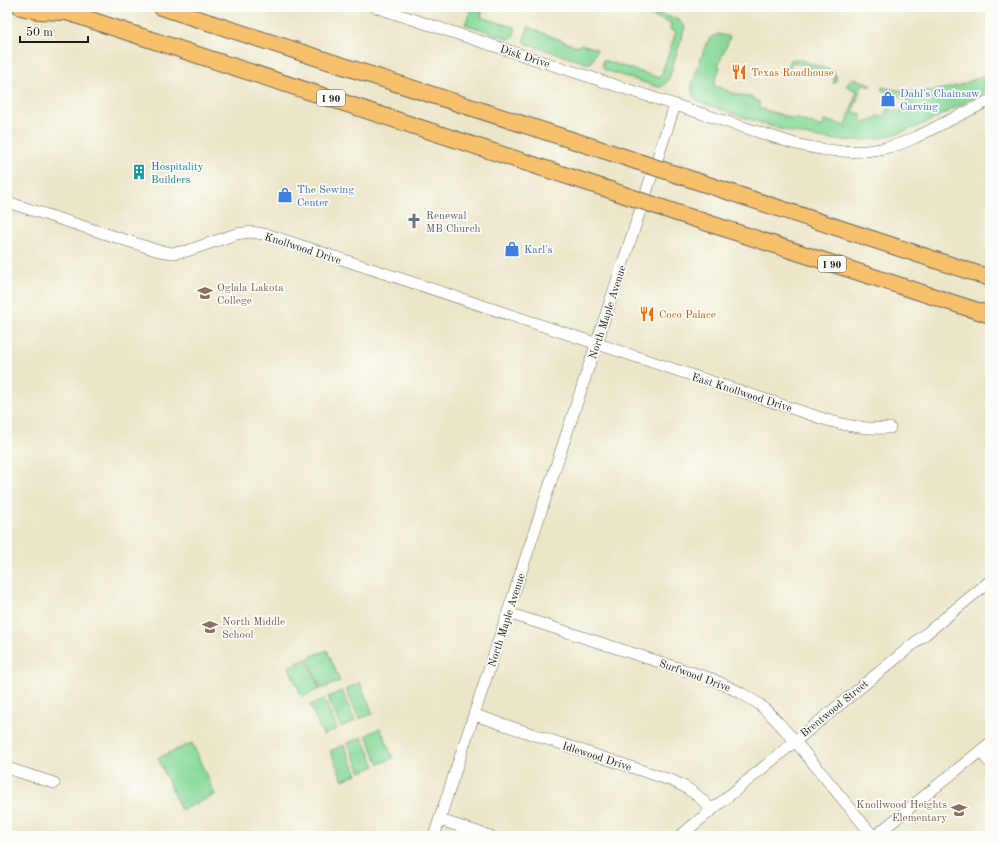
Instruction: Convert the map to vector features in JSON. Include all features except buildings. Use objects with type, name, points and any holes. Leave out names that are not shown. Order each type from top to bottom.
[{"type":"highway","points":[[21,7],[38,11],[58,9]]},
{"type":"highway","points":[[160,7],[621,156],[990,278]]},
{"type":"highway","points":[[170,7],[217,25]]},
{"type":"highway","name":"I 90","points":[[58,9],[990,315]]},
{"type":"highway","points":[[902,249],[990,271]]},
{"type":"highway","points":[[945,300],[990,319]]},
{"type":"street","name":"Disk Drive","points":[[375,7],[675,105]]},
{"type":"street","points":[[675,105],[803,146],[820,150],[850,152],[869,151],[902,143],[990,100]]},
{"type":"street","name":"North Maple Avenue","points":[[434,836],[675,105]]},
{"type":"street","name":"Knollwood Drive","points":[[7,202],[159,251],[173,253],[186,251],[236,234],[251,232],[269,236],[596,344]]},
{"type":"street","name":"East Knollwood Drive","points":[[596,344],[851,427],[868,429],[890,428]]},
{"type":"street","name":"Brentwood Street","points":[[680,836],[794,740],[990,581]]},
{"type":"street","name":"Surfwood Drive","points":[[508,613],[712,679],[741,693],[759,704],[794,740],[874,836]]},
{"type":"street","name":"Idlewood Drive","points":[[475,715],[672,781],[692,791],[711,809]]},
{"type":"street","points":[[874,836],[990,743]]},
{"type":"street","points":[[980,751],[990,763]]},
{"type":"street","points":[[7,768],[54,783]]},
{"type":"street","points":[[440,820],[490,836]]},
{"type":"green space","points":[[472,7],[483,10],[481,17],[516,28],[513,37],[509,39],[465,24]]},
{"type":"green space","points":[[623,7],[639,7],[679,20],[685,27],[668,81],[661,87],[605,70],[603,68],[603,60],[660,78],[676,32],[670,29],[671,23]]},
{"type":"green space","points":[[528,27],[575,46],[581,44],[597,49],[593,59],[590,63],[585,63],[527,44],[524,40]]},
{"type":"green space","points":[[718,34],[730,37],[718,66],[720,67],[714,84],[715,86],[741,96],[751,97],[760,103],[759,108],[822,127],[825,120],[846,126],[857,91],[846,86],[852,79],[857,79],[871,84],[870,87],[862,84],[853,112],[861,114],[861,119],[864,123],[878,116],[883,117],[887,109],[900,112],[905,108],[907,99],[881,90],[882,87],[911,91],[938,90],[964,84],[990,72],[990,89],[925,123],[902,132],[876,139],[851,141],[826,139],[800,134],[751,120],[702,103],[695,98],[692,93],[692,87],[706,44],[710,38]]},
{"type":"green space","points":[[793,59],[798,59],[833,71],[837,77],[835,83],[833,83],[835,76],[792,62],[790,68],[788,68],[787,66]]},
{"type":"green space","points":[[327,650],[340,681],[321,689],[308,658]]},
{"type":"green space","points":[[306,659],[320,689],[302,697],[289,667]]},
{"type":"green space","points":[[360,683],[373,714],[359,719],[346,689]]},
{"type":"green space","points":[[342,691],[355,721],[341,727],[328,697]]},
{"type":"green space","points":[[324,699],[337,729],[323,735],[310,705]]},
{"type":"green space","points":[[380,728],[393,758],[379,764],[366,735]]},
{"type":"green space","points":[[362,737],[375,766],[361,772],[348,743]]},
{"type":"green space","points":[[192,743],[215,795],[181,810],[158,758]]},
{"type":"green space","points":[[344,745],[357,774],[343,780],[330,751]]},
{"type":"place","name":"Texas Roadhouse","points":[[739,72]]},
{"type":"place","name":"Dahl's Chainsaw Carving","points":[[888,99]]},
{"type":"place","name":"Hospitality Builders","points":[[139,172]]},
{"type":"place","name":"The Sewing Center","points":[[285,195]]},
{"type":"place","name":"Renewal MB Church","points":[[414,221]]},
{"type":"place","name":"Karl's","points":[[512,249]]},
{"type":"place","name":"Oglala Lakota College","points":[[205,293]]},
{"type":"place","name":"Coco Palace","points":[[647,314]]},
{"type":"place","name":"North Middle School","points":[[210,627]]},
{"type":"place","name":"Knollwood Heights Elementary","points":[[959,810]]}]
